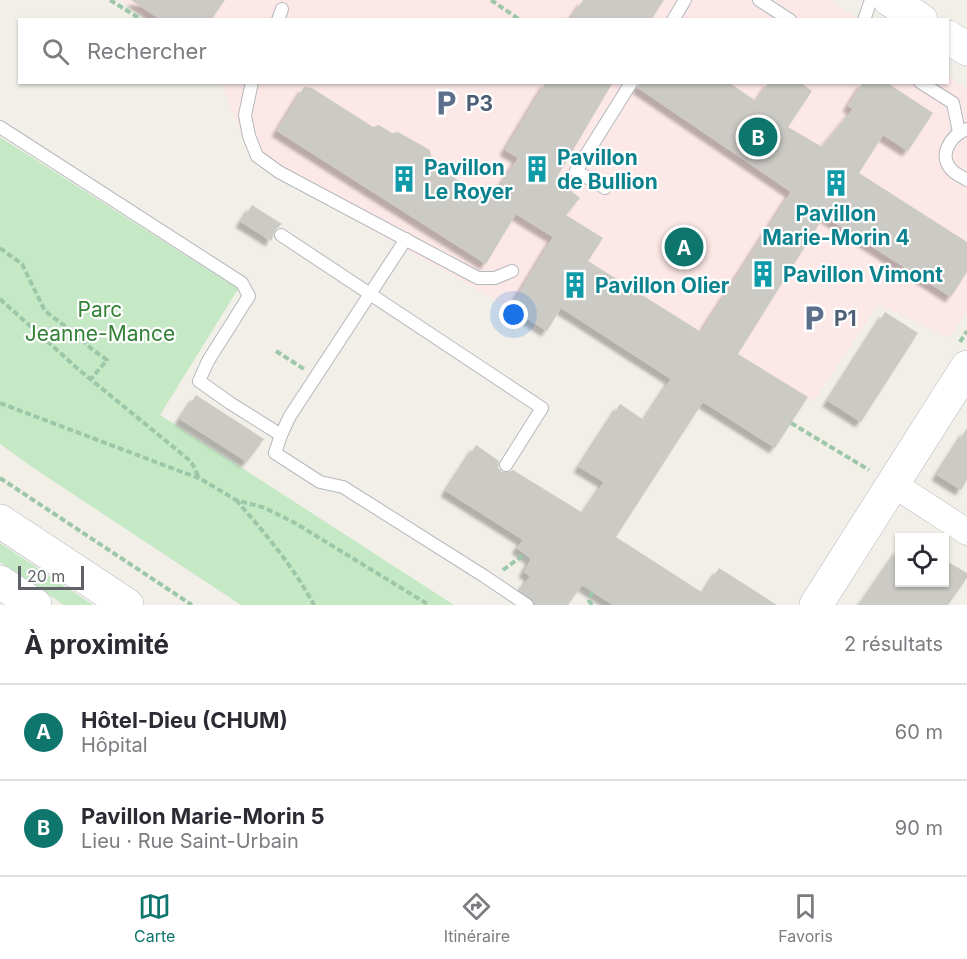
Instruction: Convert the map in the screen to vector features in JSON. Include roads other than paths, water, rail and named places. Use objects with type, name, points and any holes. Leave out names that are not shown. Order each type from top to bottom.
[{"type":"main road","points":[[890,0],[918,18]]},
{"type":"main road","points":[[949,38],[967,49]]},
{"type":"main road","points":[[816,605],[881,477],[967,367]]},
{"type":"main road","points":[[0,521],[126,605]]},
{"type":"main road","points":[[0,582],[35,605]]},
{"type":"street","points":[[881,477],[967,532]]},
{"type":"lane","points":[[674,18],[685,0]]},
{"type":"lane","points":[[759,0],[787,18]]},
{"type":"lane","points":[[865,18],[871,0]]},
{"type":"lane","points":[[252,84],[245,115],[249,136],[257,156],[279,172],[478,278],[495,278],[512,271]]},
{"type":"lane","points":[[605,188],[576,171],[630,84]]},
{"type":"lane","points":[[923,84],[953,103],[963,131],[953,138],[946,150],[946,158],[954,172],[967,180]]},
{"type":"lane","points":[[0,127],[242,283],[249,296],[208,361],[199,381],[230,404],[281,435]]},
{"type":"lane","points":[[281,235],[542,408],[506,465]]},
{"type":"lane","points":[[406,240],[290,416],[275,453],[320,482],[343,487],[527,605]]},
{"type":"place","name":"P3","points":[[446,103]]},
{"type":"place","name":"Pavillon Marie-Morin 5","points":[[758,137]]},
{"type":"place","name":"Pavillon de Bullion","points":[[537,169]]},
{"type":"place","name":"Pavillon Le Royer","points":[[404,179]]},
{"type":"place","name":"Pavillon Marie-Morin 4","points":[[836,183]]},
{"type":"place","name":"Hôtel-Dieu (CHUM)","points":[[684,247]]},
{"type":"place","name":"Pavillon Vimont","points":[[763,274]]},
{"type":"place","name":"Pavillon Olier","points":[[575,285]]},
{"type":"place","name":"P1","points":[[814,318]]},
{"type":"park label","name":"Parc Jeanne-Mance","points":[[100,321]]}]
